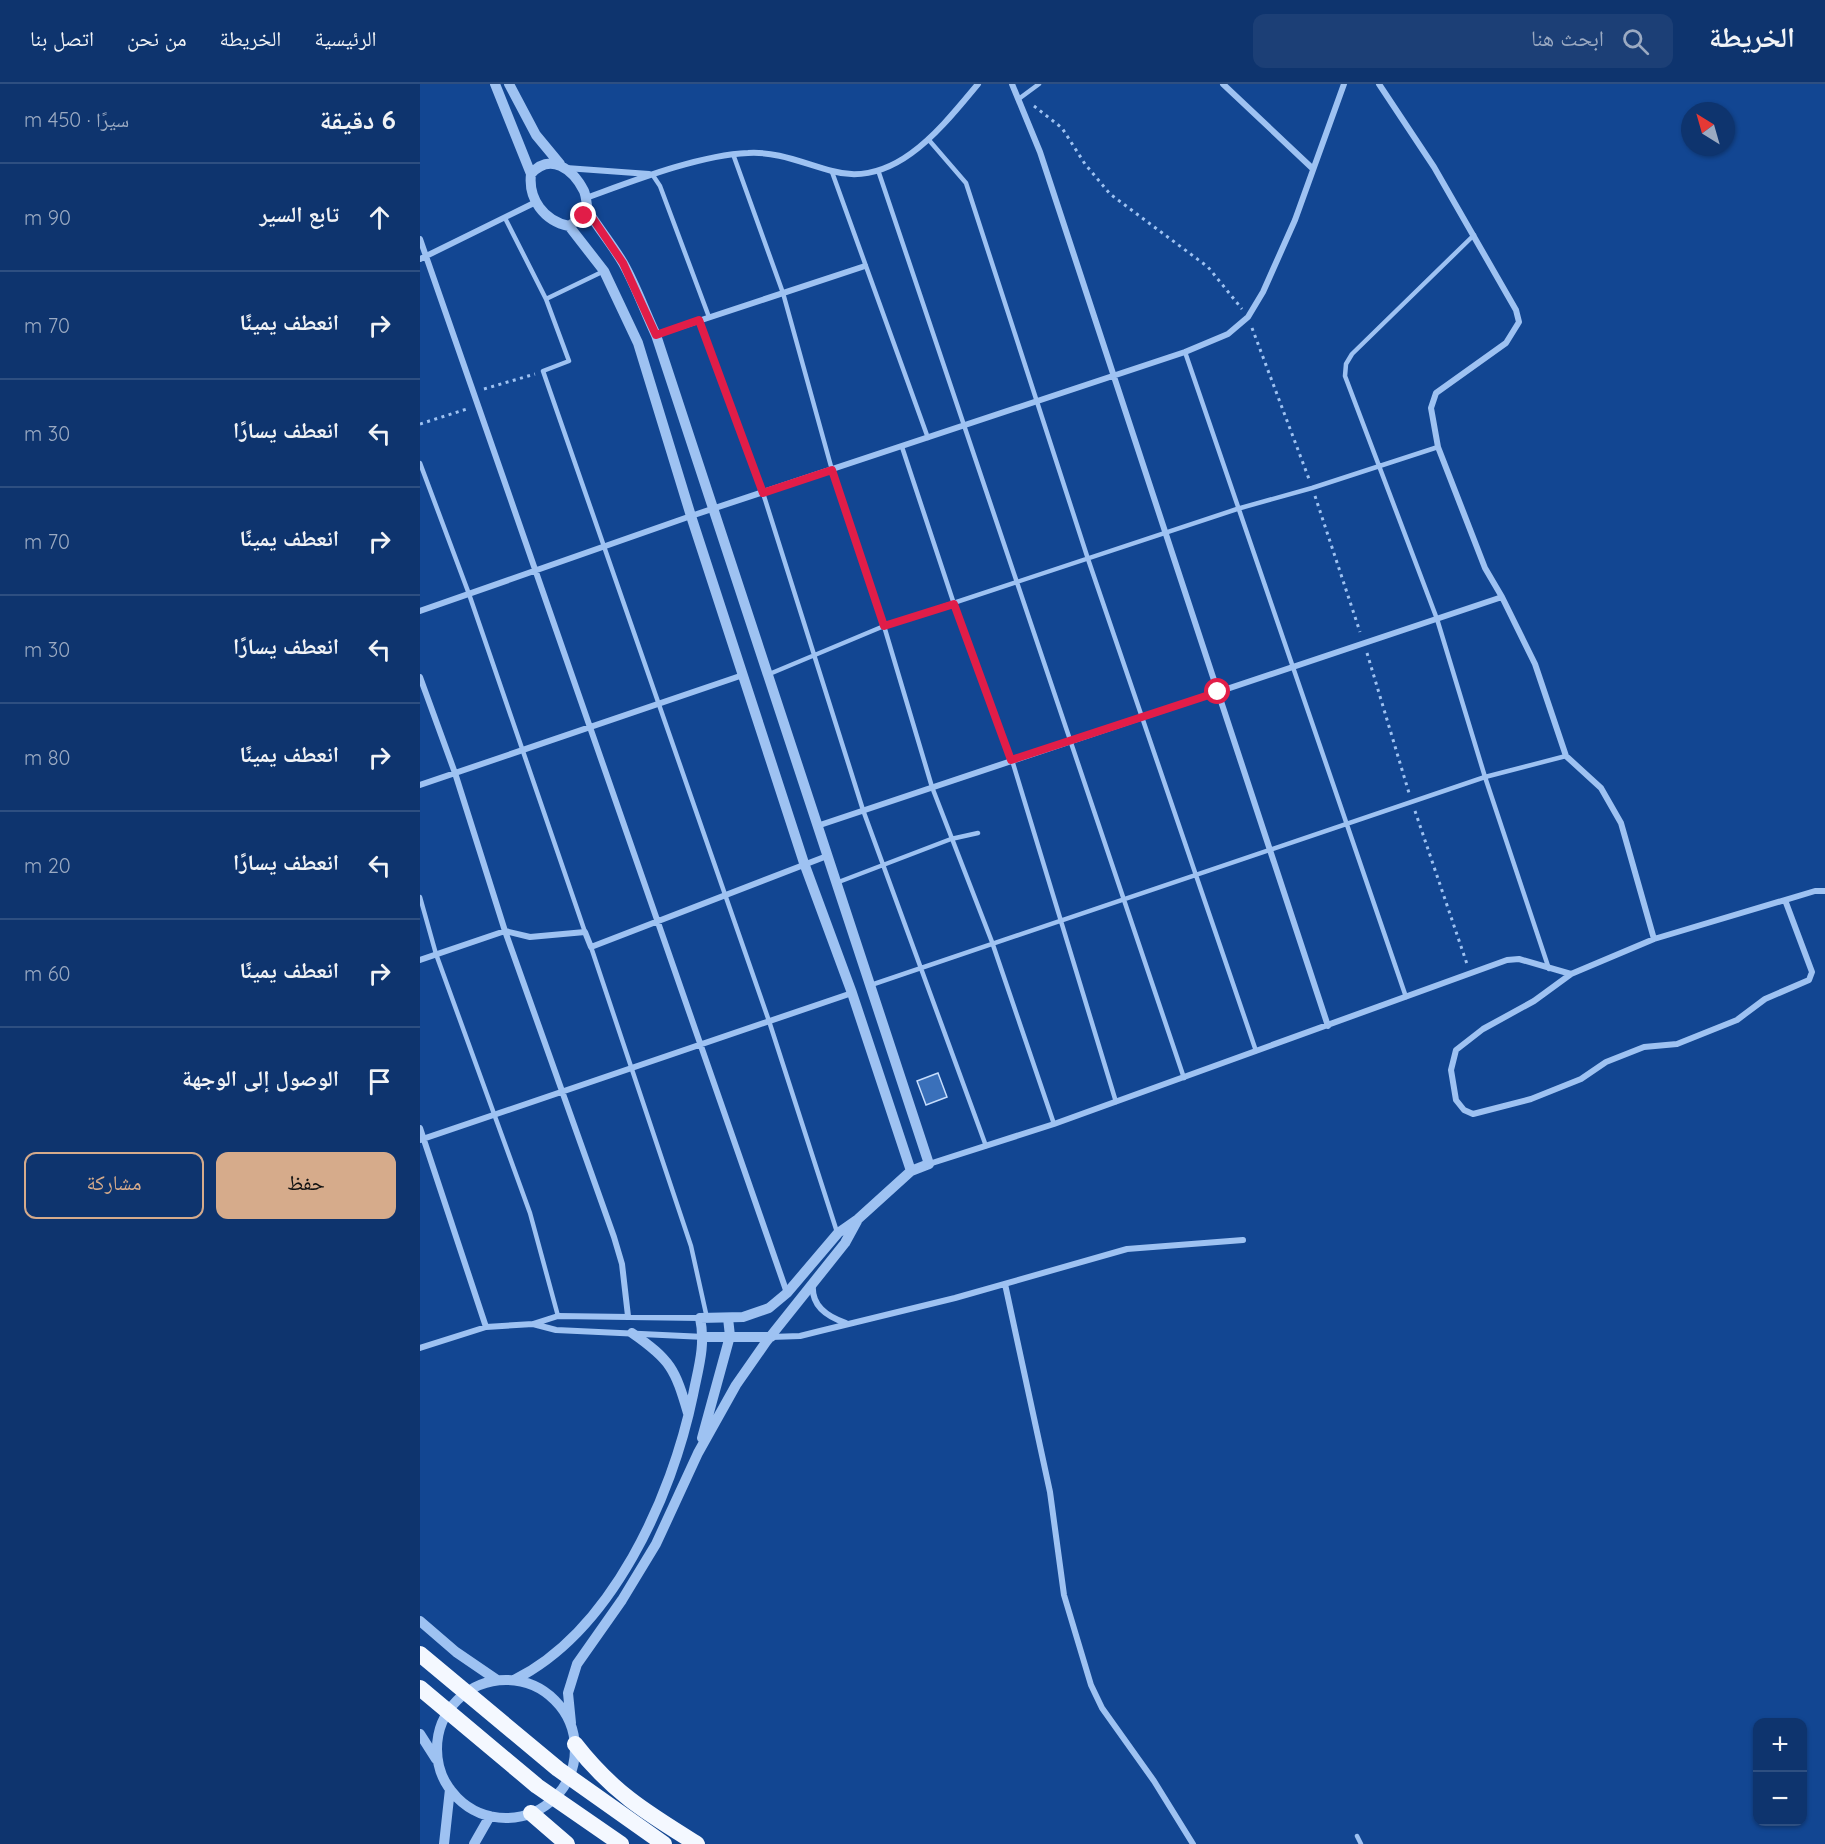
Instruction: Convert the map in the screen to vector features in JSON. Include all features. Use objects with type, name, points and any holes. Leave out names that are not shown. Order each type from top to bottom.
[{"type":"highway","points":[[420,1654],[549,1763],[664,1844]]},
{"type":"highway","points":[[420,1688],[537,1786],[621,1844]]},
{"type":"highway","points":[[575,1744],[595,1771],[632,1804],[697,1844]]},
{"type":"highway","points":[[531,1813],[567,1844]]},
{"type":"street","points":[[495,84],[531,174],[531,189],[536,202],[552,220],[569,226],[604,271],[638,343],[691,516],[804,863],[852,993],[911,1171]]},
{"type":"street","points":[[509,84],[536,135],[563,166],[586,198],[587,210],[623,263],[656,335],[929,1164]]},
{"type":"street","points":[[586,198],[652,174],[733,154],[783,156],[832,171],[865,176],[879,173],[928,139],[978,84]]},
{"type":"street","points":[[1223,84],[1312,168]]},
{"type":"street","points":[[420,611],[691,516],[1185,352],[1228,334],[1248,317],[1278,259],[1344,84]]},
{"type":"street","points":[[1379,84],[1434,167],[1511,298],[1519,322],[1506,343],[1436,393],[1431,408],[1438,447],[1478,553],[1534,664],[1566,756],[1601,788],[1621,823],[1654,939]]},
{"type":"street","points":[[1014,85],[1114,376],[1328,1026]]},
{"type":"street","points":[[531,174],[542,164],[652,174]]},
{"type":"street","points":[[423,257],[536,202]]},
{"type":"street","points":[[569,226],[584,216],[587,210]]},
{"type":"street","points":[[420,239],[423,257],[478,405],[787,1293]]},
{"type":"street","points":[[656,335],[865,266]]},
{"type":"street","points":[[817,826],[1502,597]]},
{"type":"street","points":[[420,785],[658,702],[743,675]]},
{"type":"street","points":[[420,677],[455,772],[505,931],[564,1091],[622,1264],[628,1316]]},
{"type":"street","points":[[420,960],[505,931],[530,937],[585,932],[591,947],[827,856]]},
{"type":"street","points":[[1785,900],[1812,972],[1809,980],[1765,999],[1737,1020],[1677,1044],[1636,1050],[1606,1062],[1581,1079],[1532,1099],[1473,1114],[1464,1110],[1456,1100],[1451,1070],[1456,1050],[1483,1029],[1534,1001],[1571,974],[1654,939],[1815,891],[1825,891]]},
{"type":"street","points":[[420,1348],[486,1327],[533,1324],[558,1316],[729,1318],[758,1313],[787,1293],[837,1233],[858,1219],[911,1171],[1184,1078],[1507,960],[1519,959],[1571,974]]},
{"type":"street","points":[[422,1139],[852,993]]},
{"type":"street","points":[[420,1128],[486,1327]]},
{"type":"street","points":[[420,1734],[438,1762],[450,1789],[467,1806],[490,1816],[513,1818],[531,1813],[550,1802],[564,1786],[573,1766],[575,1744],[568,1693],[577,1664],[622,1600],[651,1552],[698,1453],[736,1385],[845,1243],[858,1219]]},
{"type":"street","points":[[533,1324],[556,1330],[705,1337],[801,1336],[1005,1284],[1127,1249],[1243,1240]]},
{"type":"street","points":[[813,1284],[813,1297],[818,1306],[831,1316],[847,1323]]},
{"type":"street","points":[[1005,1284],[1049,1484],[1064,1594],[1091,1685],[1106,1714],[1154,1781],[1193,1844]]},
{"type":"street","points":[[514,1680],[540,1667],[567,1644],[616,1581],[659,1506],[676,1460],[689,1414],[705,1337],[704,1318]]},
{"type":"street","points":[[698,1453],[730,1336],[729,1318]]},
{"type":"street","points":[[632,1333],[662,1356],[672,1368],[679,1381],[689,1414]]},
{"type":"street","points":[[420,1621],[456,1652],[497,1680]]},
{"type":"street","points":[[438,1762],[440,1730],[452,1706],[472,1689],[497,1680],[514,1680],[535,1686],[560,1705],[571,1723]]},
{"type":"street","points":[[444,1844],[450,1789]]},
{"type":"street","points":[[474,1844],[490,1816]]},
{"type":"lane","points":[[1020,98],[1039,84]]},
{"type":"lane","points":[[928,139],[966,183],[1088,559],[1256,1051]]},
{"type":"lane","points":[[733,154],[783,293],[832,470],[884,626],[932,787],[992,942],[1054,1124]]},
{"type":"lane","points":[[832,171],[928,438]]},
{"type":"lane","points":[[879,173],[1184,1078]]},
{"type":"lane","points":[[652,174],[660,186],[709,317]]},
{"type":"lane","points":[[505,218],[546,298],[569,361],[543,371],[726,894],[837,1233]]},
{"type":"lane","points":[[1474,235],[1352,354],[1346,364],[1345,376],[1437,619],[1485,777],[1549,969]]},
{"type":"lane","points":[[546,298],[604,271]]},
{"type":"lane","points":[[699,320],[763,493],[863,810],[986,1146]]},
{"type":"lane","points":[[1185,352],[1406,997]]},
{"type":"lane","points":[[902,447],[954,604],[1011,760],[1116,1102]]},
{"type":"lane","points":[[767,675],[884,626],[1237,509],[1438,447]]},
{"type":"lane","points":[[420,463],[469,594],[585,932]]},
{"type":"lane","points":[[869,986],[992,942],[1270,851],[1485,777],[1566,756]]},
{"type":"lane","points":[[836,883],[951,839],[978,833]]},
{"type":"lane","points":[[420,897],[436,954],[530,1213],[558,1316]]},
{"type":"lane","points":[[591,947],[692,1246],[704,1318]]},
{"type":"lane","points":[[1357,1836],[1360,1844]]},
{"type":"path","points":[[473,393],[543,371]]},
{"type":"path","points":[[420,424],[478,405]]},
{"type":"building","points":[[938,1073],[947,1097],[926,1105],[917,1081]]},
{"type":"route","points":[[584,216],[587,210],[623,263],[656,335],[699,320],[763,493],[832,470],[884,626],[954,604],[1011,760],[1218,692]]}]
